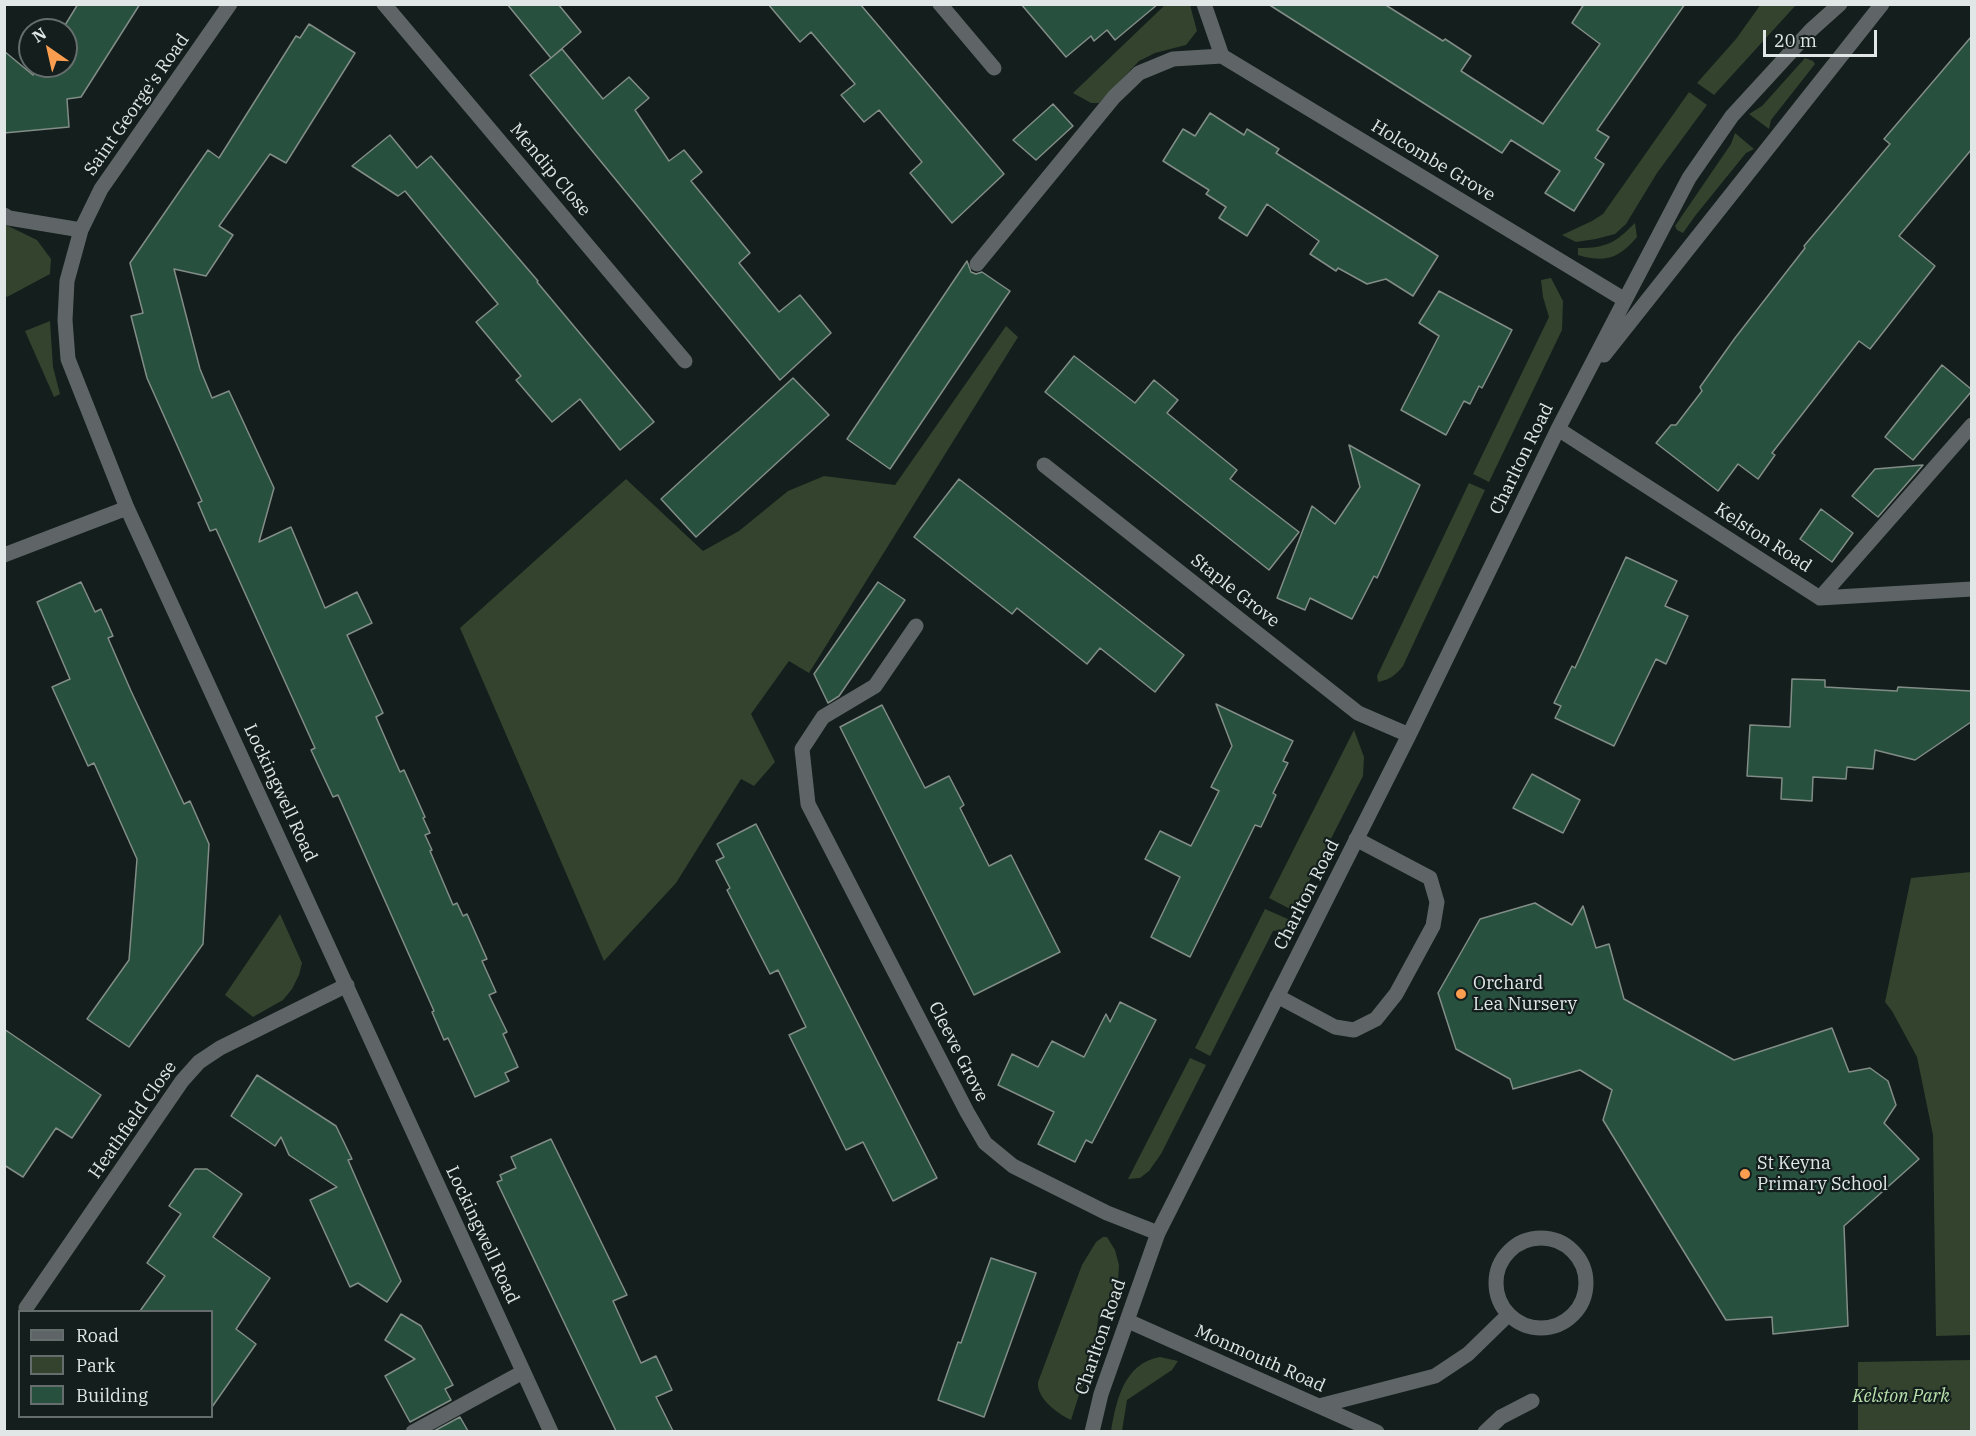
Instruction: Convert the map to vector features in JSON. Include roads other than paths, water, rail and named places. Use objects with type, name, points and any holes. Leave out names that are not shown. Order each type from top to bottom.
[{"type":"street","name":"Saint George's Road","points":[[81,230],[102,189],[230,4]]},
{"type":"street","name":"Mendip Close","points":[[384,4],[685,361]]},
{"type":"street","points":[[940,4],[993,68]]},
{"type":"street","points":[[977,264],[1114,97],[1139,73],[1173,59],[1222,56],[1204,4]]},
{"type":"street","name":"Charlton Road","points":[[1092,1431],[1101,1394],[1158,1233],[1409,735],[1558,429],[1625,300],[1689,178],[1732,116],[1811,30],[1840,4]]},
{"type":"street","name":"Charlton Road","points":[[1581,385],[1882,4]]},
{"type":"street","name":"Holcombe Grove","points":[[1222,56],[1625,300]]},
{"type":"street","points":[[4,215],[9,218],[81,230]]},
{"type":"street","name":"Lockingwell Road","points":[[81,230],[67,282],[65,320],[68,359],[127,508],[551,1431]]},
{"type":"street","points":[[1820,598],[1971,424]]},
{"type":"street","name":"Kelston Road","points":[[1558,429],[1820,598],[1971,589]]},
{"type":"street","name":"Staple Grove","points":[[1044,465],[1358,713],[1409,735]]},
{"type":"street","points":[[4,555],[127,508]]},
{"type":"street","name":"Cleeve Grove","points":[[916,626],[876,686],[823,717],[802,749],[808,804],[985,1143],[1013,1166],[1107,1213],[1158,1233]]},
{"type":"street","points":[[1277,996],[1335,1027],[1354,1030],[1376,1019],[1396,994],[1433,926],[1437,902],[1430,878],[1356,839]]},
{"type":"street","name":"Heathfield Close","points":[[26,1308],[182,1081],[199,1062],[220,1048],[346,985]]},
{"type":"street","points":[[1533,1239],[1549,1239],[1564,1244],[1576,1254],[1583,1268],[1586,1287],[1582,1303],[1574,1315],[1560,1324],[1535,1329],[1527,1327],[1508,1315],[1497,1294],[1496,1279],[1504,1257],[1518,1244],[1533,1239]]},
{"type":"street","points":[[1318,1406],[1435,1376],[1468,1354],[1508,1315]]},
{"type":"street","name":"Monmouth Road","points":[[1128,1321],[1377,1431]]},
{"type":"street","points":[[413,1431],[523,1372]]},
{"type":"street","points":[[1485,1431],[1501,1417],[1532,1401]]},
{"type":"place","name":"Orchard Lea Nursery","points":[[1461,994]]},
{"type":"place","name":"St Keyna Primary School","points":[[1745,1174]]},
{"type":"park label","name":"Kelston Park","points":[[1901,1397]]}]
